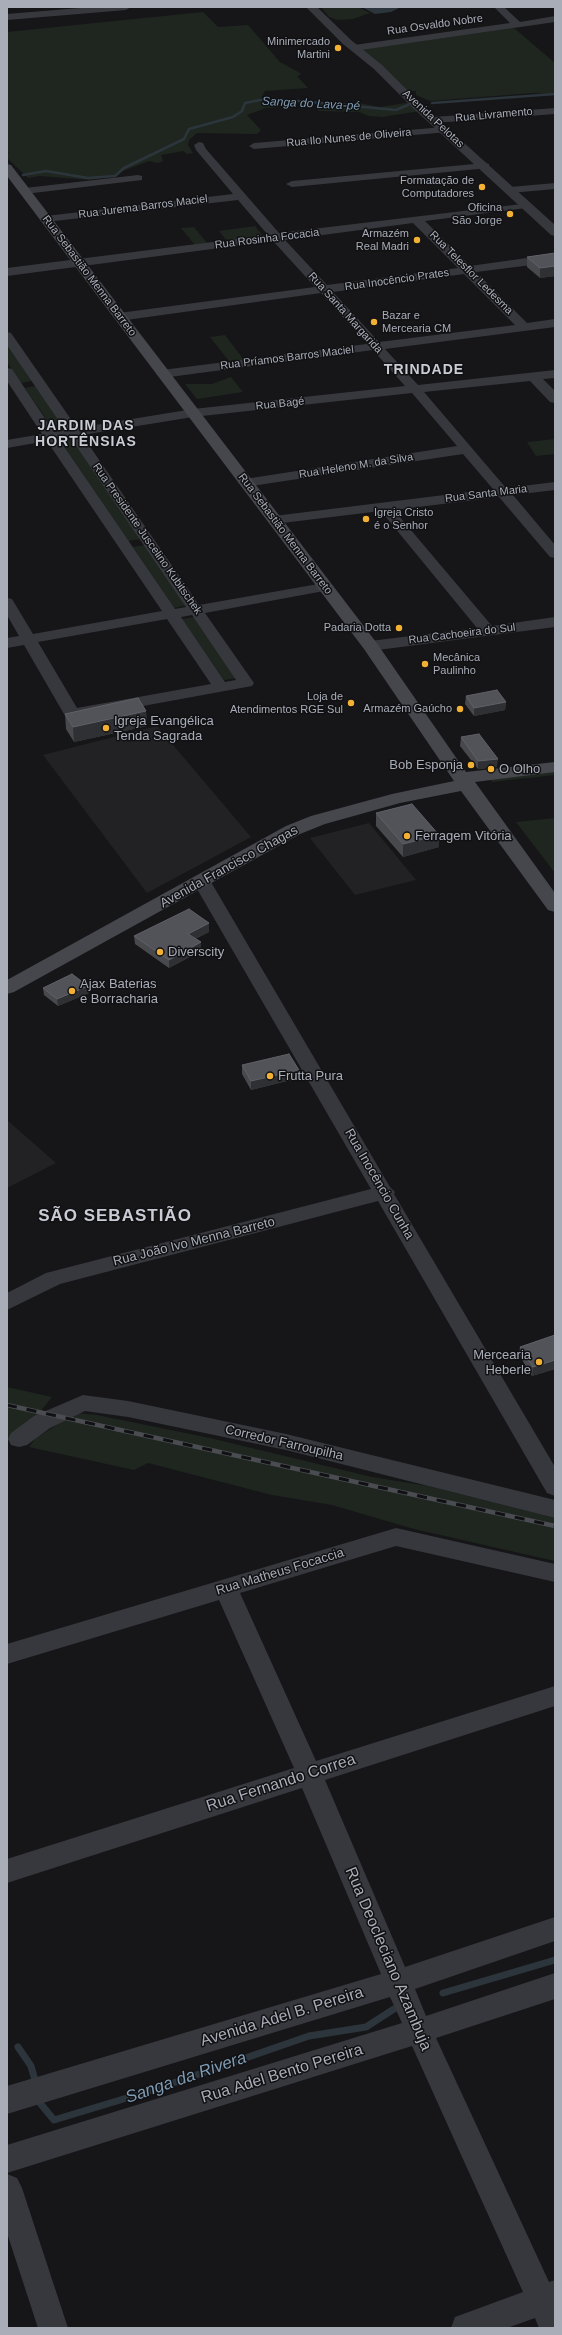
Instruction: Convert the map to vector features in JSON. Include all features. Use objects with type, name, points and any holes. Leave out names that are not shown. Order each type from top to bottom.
[{"type":"main road","name":"Rua Sebastião Menna Barreto","points":[[7,168],[370,646],[466,784],[555,906]]},
{"type":"main road","name":"Avenida Francisco Chagas","points":[[7,988],[202,882],[267,844],[318,820],[398,798],[555,767]]},
{"type":"main road","name":"Avenida Francisco Chagas","points":[[466,784],[555,777]]},
{"type":"street","points":[[7,17],[126,7]]},
{"type":"street","name":"Avenida Pelotas","points":[[311,7],[354,48],[378,67],[555,232]]},
{"type":"street","name":"Rua Osvaldo Nobre","points":[[498,7],[518,25]]},
{"type":"street","points":[[518,25],[555,18]]},
{"type":"street","name":"Rua Osvaldo Nobre","points":[[354,48],[518,25]]},
{"type":"street","name":"Rua Livramento","points":[[434,120],[543,111],[553,115]]},
{"type":"street","name":"Rua Ilo Nunes de Oliveira","points":[[254,146],[444,130]]},
{"type":"street","name":"Rua Santa Margarida","points":[[199,145],[201,150],[277,238],[415,389],[555,554]]},
{"type":"street","points":[[292,184],[485,166]]},
{"type":"street","points":[[25,191],[138,178]]},
{"type":"street","points":[[510,190],[555,186]]},
{"type":"street","name":"Rua Jurema Barros Maciel","points":[[46,219],[240,196]]},
{"type":"street","name":"Rua Rosinha Focacia","points":[[7,272],[526,205]]},
{"type":"street","name":"Rua Telesflor Ledesma","points":[[416,220],[469,270],[525,328]]},
{"type":"street","name":"Rua Inocêncio Prates","points":[[119,317],[555,258]]},
{"type":"street","name":"Rua Príamos Barros Maciel","points":[[162,374],[555,323]]},
{"type":"street","name":"Rua Presidente Juscelino Kubitschek","points":[[7,337],[246,682],[221,688],[172,613],[7,372]]},
{"type":"street","name":"Rua Bagé","points":[[7,444],[193,413],[555,374]]},
{"type":"street","points":[[533,376],[555,399]]},
{"type":"street","points":[[16,386],[39,383]]},
{"type":"street","name":"Rua Heleno M. da Silva","points":[[245,482],[466,449]]},
{"type":"street","name":"Rua Santa Maria","points":[[274,520],[501,491],[555,486]]},
{"type":"street","points":[[384,506],[488,631]]},
{"type":"street","points":[[125,545],[148,541]]},
{"type":"street","points":[[7,643],[324,587]]},
{"type":"street","points":[[7,602],[72,714],[221,688]]},
{"type":"street","name":"Rua Cachoeira do Sul","points":[[370,646],[555,622]]},
{"type":"street","name":"Rua Inocêncio Cunha","points":[[202,882],[385,1192],[548,1462],[555,1486]]},
{"type":"street","name":"Rua João Ivo Menna Barreto","points":[[7,1302],[54,1278],[385,1192]]},
{"type":"street","name":"Corredor Farroupilha","points":[[19,1439],[42,1422],[83,1403],[128,1409],[286,1442],[555,1509]]},
{"type":"street","name":"Rua Matheus Focaccia","points":[[7,1654],[396,1537],[555,1573]]},
{"type":"street","name":"Rua Deocleciano Azambuja","points":[[226,1589],[309,1774],[419,2031],[549,2298],[555,2328]]},
{"type":"street","name":"Rua Fernando Correa","points":[[7,1871],[555,1696]]},
{"type":"street","name":"Avenida Adel B. Pereira","points":[[7,2100],[397,1982],[555,1929]]},
{"type":"street","name":"Rua Adel Bento Pereira","points":[[7,2158],[419,2031],[555,1986]]},
{"type":"street","points":[[7,2188],[53,2328]]},
{"type":"street","points":[[466,2328],[549,2298]]},
{"type":"shaded area","points":[[321,7],[358,7],[370,13],[353,19],[338,20],[329,17]]},
{"type":"shaded area","points":[[362,7],[401,7],[391,12],[375,14]]},
{"type":"shaded area","points":[[203,12],[218,27],[248,25],[280,62],[302,74],[297,76],[308,88],[265,91],[261,98],[284,98],[295,106],[266,108],[247,115],[261,130],[257,134],[197,133],[189,140],[188,145],[193,153],[187,154],[183,151],[161,155],[163,161],[158,163],[149,161],[120,172],[115,176],[90,180],[40,176],[28,178],[7,158],[7,154],[9,153],[7,151],[7,32]]},
{"type":"shaded area","points":[[514,28],[555,63],[555,94],[533,93],[430,101],[416,95],[416,91],[402,92],[357,50]]},
{"type":"shaded area","points":[[412,102],[421,111],[382,117],[369,116],[359,112],[319,111],[316,108],[317,103],[358,103],[380,107]]},
{"type":"shaded area","points":[[255,226],[263,236],[227,241],[219,231]]},
{"type":"shaded area","points":[[194,227],[207,243],[195,245],[181,228]]},
{"type":"shaded area","points":[[225,335],[244,360],[229,361],[210,337]]},
{"type":"shaded area","points":[[7,344],[32,381],[21,383],[7,362]]},
{"type":"shaded area","points":[[231,377],[243,392],[197,399],[185,384],[212,384]]},
{"type":"shaded area","points":[[36,386],[64,428],[53,429],[25,388]]},
{"type":"shaded area","points":[[71,438],[141,539],[128,541],[60,440]]},
{"type":"shaded area","points":[[555,439],[555,454],[536,456],[527,442]]},
{"type":"shaded area","points":[[145,545],[187,605],[174,608],[133,547]]},
{"type":"shaded area","points":[[195,617],[237,678],[224,680],[182,619]]},
{"type":"shaded area","points":[[157,726],[251,837],[147,893],[43,755]]},
{"type":"shaded area","points":[[555,770],[555,775],[492,782],[490,778]]},
{"type":"shaded area","points":[[555,818],[555,873],[516,822]]},
{"type":"shaded area","points":[[369,823],[416,880],[355,895],[310,838]]},
{"type":"shaded area","points":[[7,1120],[56,1163],[7,1188]]},
{"type":"shaded area","points":[[7,1387],[52,1397],[36,1417],[7,1439]]},
{"type":"shaded area","points":[[75,1413],[97,1415],[210,1438],[372,1477],[428,1486],[555,1518],[555,1561],[414,1529],[332,1505],[272,1495],[148,1463],[134,1470],[29,1447],[36,1438]]},
{"type":"building","points":[[555,253],[555,266],[540,268],[527,257]]},
{"type":"building","points":[[497,690],[506,702],[474,708],[466,696]]},
{"type":"building","points":[[138,698],[146,711],[73,727],[65,714]]},
{"type":"building","points":[[479,734],[498,759],[478,761],[461,737]]},
{"type":"building","points":[[412,804],[439,835],[403,844],[376,813]]},
{"type":"building","points":[[189,909],[209,923],[188,934],[201,942],[169,960],[134,936]]},
{"type":"building","points":[[72,974],[88,986],[57,999],[43,988]]},
{"type":"building","points":[[289,1054],[299,1070],[251,1081],[242,1065]]},
{"type":"building","points":[[555,1335],[555,1360],[533,1367],[520,1347]]},
{"type":"waterway","name":"Sanga do Lava-pé","points":[[432,103],[555,94]]},
{"type":"waterway","name":"Sanga do Lava-pé","points":[[23,175],[46,171],[88,178],[115,176],[124,168],[184,139],[189,129],[233,117],[242,111],[245,103],[260,100],[299,101],[396,110],[408,105]]},
{"type":"waterway","name":"Sanga da Rivera","points":[[443,1993],[555,1960]]},
{"type":"waterway","name":"Sanga da Rivera","points":[[39,2097],[40,2103],[54,2120],[150,2091],[309,2036],[366,2027],[394,2009]]},
{"type":"waterway","name":"Sanga da Rivera","points":[[18,2047],[31,2066],[36,2084]]},
{"type":"railway","points":[[7,1405],[555,1526]]},
{"type":"place","name":"Minimercado Martini","points":[[338,48]]},
{"type":"place","name":"Formatação de Computadores","points":[[482,187]]},
{"type":"place","name":"Oficina São Jorge","points":[[510,214]]},
{"type":"place","name":"Armazém Real Madri","points":[[417,240]]},
{"type":"place","name":"Bazar e Mercearia CM","points":[[374,322]]},
{"type":"place","name":"Igreja Cristo é o Senhor","points":[[366,519]]},
{"type":"place","name":"Padaria Dotta","points":[[399,628]]},
{"type":"place","name":"Mecânica Paulinho","points":[[425,664]]},
{"type":"place","name":"Loja de Atendimentos RGE Sul","points":[[351,703]]},
{"type":"place","name":"Armazém Gaúcho","points":[[460,709]]},
{"type":"place","name":"Igreja Evangélica Tenda Sagrada","points":[[106,728]]},
{"type":"place","name":"Bob Esponja","points":[[471,765]]},
{"type":"place","name":"O Olho","points":[[491,769]]},
{"type":"place","name":"Ferragem Vitória","points":[[407,836]]},
{"type":"place","name":"Diverscity","points":[[160,952]]},
{"type":"place","name":"Ajax Baterias e Borracharia","points":[[72,991]]},
{"type":"place","name":"Frutta Pura","points":[[270,1076]]},
{"type":"place","name":"Mercearia Heberle","points":[[539,1362]]},
{"type":"district","name":"TRINDADE","points":[[424,370]]},
{"type":"district","name":"JARDIM DAS HORTÊNSIAS","points":[[86,434]]},
{"type":"district","name":"SÃO SEBASTIÃO","points":[[115,1216]]}]
